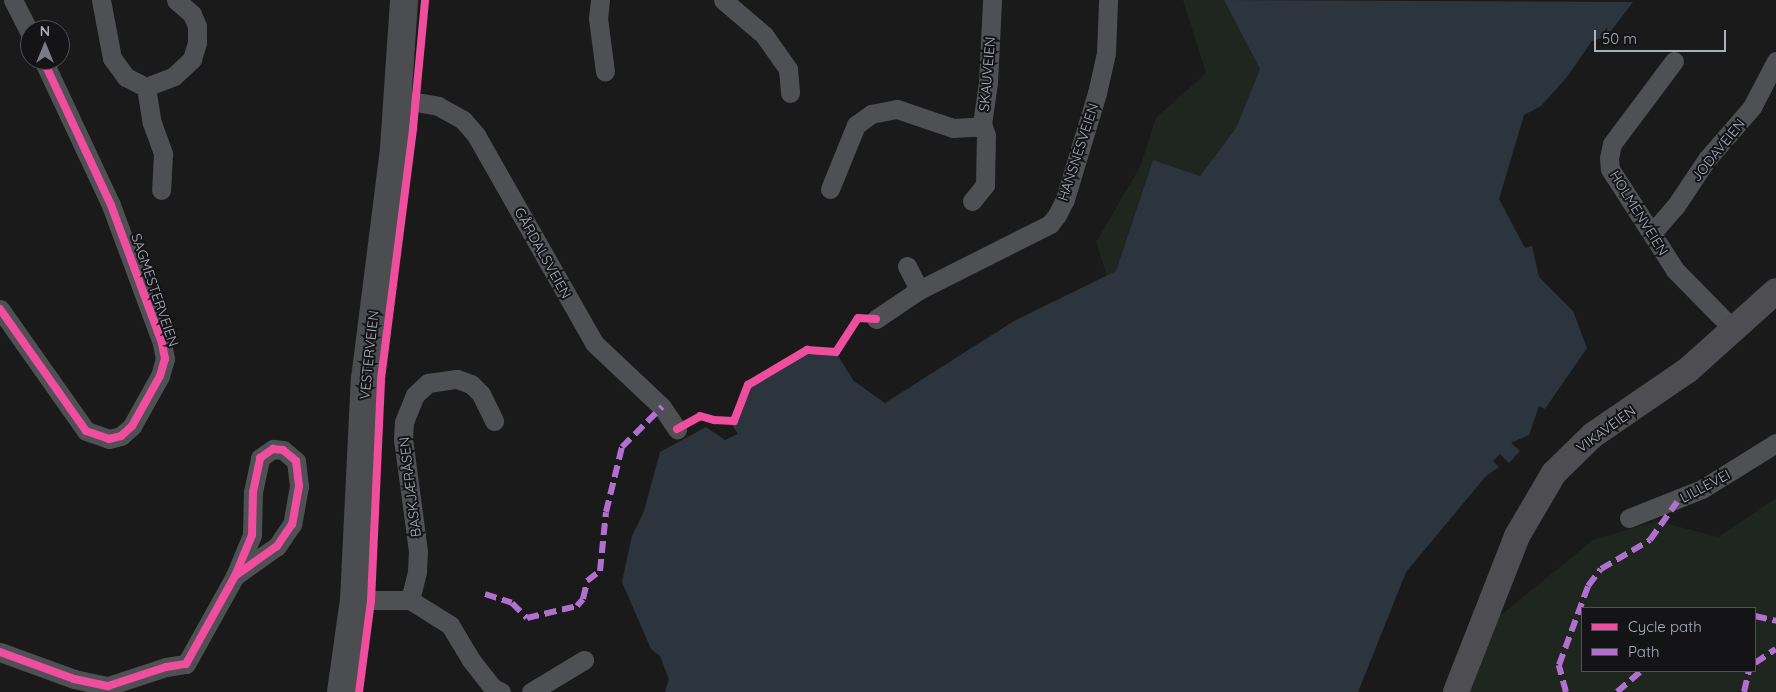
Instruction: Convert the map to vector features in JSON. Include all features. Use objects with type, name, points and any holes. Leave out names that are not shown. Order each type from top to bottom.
[{"type":"main road","name":"VESTERVEIEN","points":[[341,692],[354,600],[366,378],[399,99],[403,6]]},
{"type":"main road","name":"VIKAVEIEN","points":[[1456,692],[1517,536],[1554,473],[1586,441],[1688,370],[1734,330],[1772,301]]},
{"type":"street","points":[[13,0],[23,20]]},
{"type":"street","points":[[101,0],[112,58],[126,77],[146,87],[174,76],[192,59],[197,43],[197,26],[192,14],[176,0]]},
{"type":"street","points":[[600,0],[598,18],[605,72]]},
{"type":"street","points":[[723,0],[764,35],[788,69],[790,93]]},
{"type":"street","name":"SKAUVEIEN","points":[[830,189],[856,125],[870,114],[897,109],[954,128],[975,127],[982,124],[988,83],[992,0]]},
{"type":"street","name":"HANSNESVEIEN","points":[[876,319],[919,290],[1050,224],[1057,215],[1065,199],[1097,93],[1106,53],[1108,0]]},
{"type":"street","name":"JODAVEIEN","points":[[1652,233],[1675,207],[1707,159],[1752,107],[1776,61]]},
{"type":"street","name":"HOLMENVEIEN","points":[[1674,62],[1617,137],[1609,158],[1616,182],[1652,233],[1675,270],[1734,330]]},
{"type":"street","name":"SAGMESTERVEIEN","points":[[0,309],[86,431],[110,439],[121,436],[132,426],[160,376],[164,359],[162,343],[111,205],[48,70]]},
{"type":"street","points":[[146,87],[152,123],[163,154],[161,190]]},
{"type":"street","name":"GÅRDALSVEIEN","points":[[399,99],[438,106],[463,120],[476,135],[594,343],[662,407],[677,429]]},
{"type":"street","points":[[972,201],[985,185],[986,135],[982,124]]},
{"type":"street","points":[[907,266],[919,290]]},
{"type":"street","name":"BASKJÆRÅSEN","points":[[410,600],[417,571],[418,551],[403,440],[408,409],[415,395],[428,383],[458,379],[471,384],[480,394],[494,421]]},
{"type":"street","name":"LILLEVEI","points":[[1629,518],[1702,490],[1776,443]]},
{"type":"street","points":[[0,652],[74,679],[108,686],[166,667],[180,667],[186,664],[235,576],[252,535],[256,468],[265,452],[283,450],[296,461],[297,469],[299,486],[292,524],[277,546],[235,576]]},
{"type":"street","points":[[354,600],[410,600],[450,625],[471,660],[493,688],[500,692]]},
{"type":"street","points":[[531,692],[584,660]]},
{"type":"shaded area","points":[[1183,0],[1224,0],[1260,69],[1236,128],[1200,176],[1153,160],[1116,271],[1107,276],[1096,242],[1140,167],[1156,118],[1206,73]]},
{"type":"shaded area","points":[[1224,0],[1633,2],[1607,36],[1592,41],[1567,77],[1541,106],[1524,115],[1499,199],[1525,248],[1532,246],[1539,277],[1573,311],[1587,348],[1545,409],[1539,406],[1529,435],[1511,443],[1520,451],[1509,463],[1500,454],[1493,461],[1499,467],[1486,476],[1406,572],[1358,692],[665,692],[669,679],[660,656],[651,649],[622,582],[632,536],[644,511],[660,452],[706,427],[725,440],[738,434],[731,423],[750,388],[801,355],[836,353],[854,381],[885,403],[1014,321],[1116,271],[1153,160],[1200,176],[1236,128],[1260,69]]},
{"type":"shaded area","points":[[1776,498],[1776,692],[1467,692],[1495,620],[1593,540],[1657,521],[1718,537]]},
{"type":"marked path","points":[[485,594],[512,603],[527,618],[577,606],[583,599],[587,581],[600,571],[606,512],[622,447],[662,407]]},
{"type":"marked path","points":[[1566,692],[1559,665],[1588,586],[1601,569],[1650,540],[1677,502]]},
{"type":"marked path","points":[[1756,616],[1776,621]]},
{"type":"marked path","points":[[1756,662],[1776,649]]},
{"type":"marked path","points":[[1617,692],[1640,672]]},
{"type":"marked path","points":[[1744,692],[1749,672]]},
{"type":"cycle path","points":[[359,692],[371,601],[381,379],[413,128],[425,0]]},
{"type":"cycle path","points":[[0,309],[86,431],[109,439],[121,436],[132,426],[160,376],[165,359],[162,343],[111,205],[48,70]]},
{"type":"cycle path","points":[[677,429],[700,416],[714,420],[734,421],[748,385],[807,350],[836,352],[858,318],[876,319]]},
{"type":"cycle path","points":[[0,652],[74,679],[108,686],[166,667],[186,664],[235,576],[252,535],[253,492],[260,458],[273,449],[283,450],[296,461],[299,486],[292,524],[277,546],[235,576]]}]
